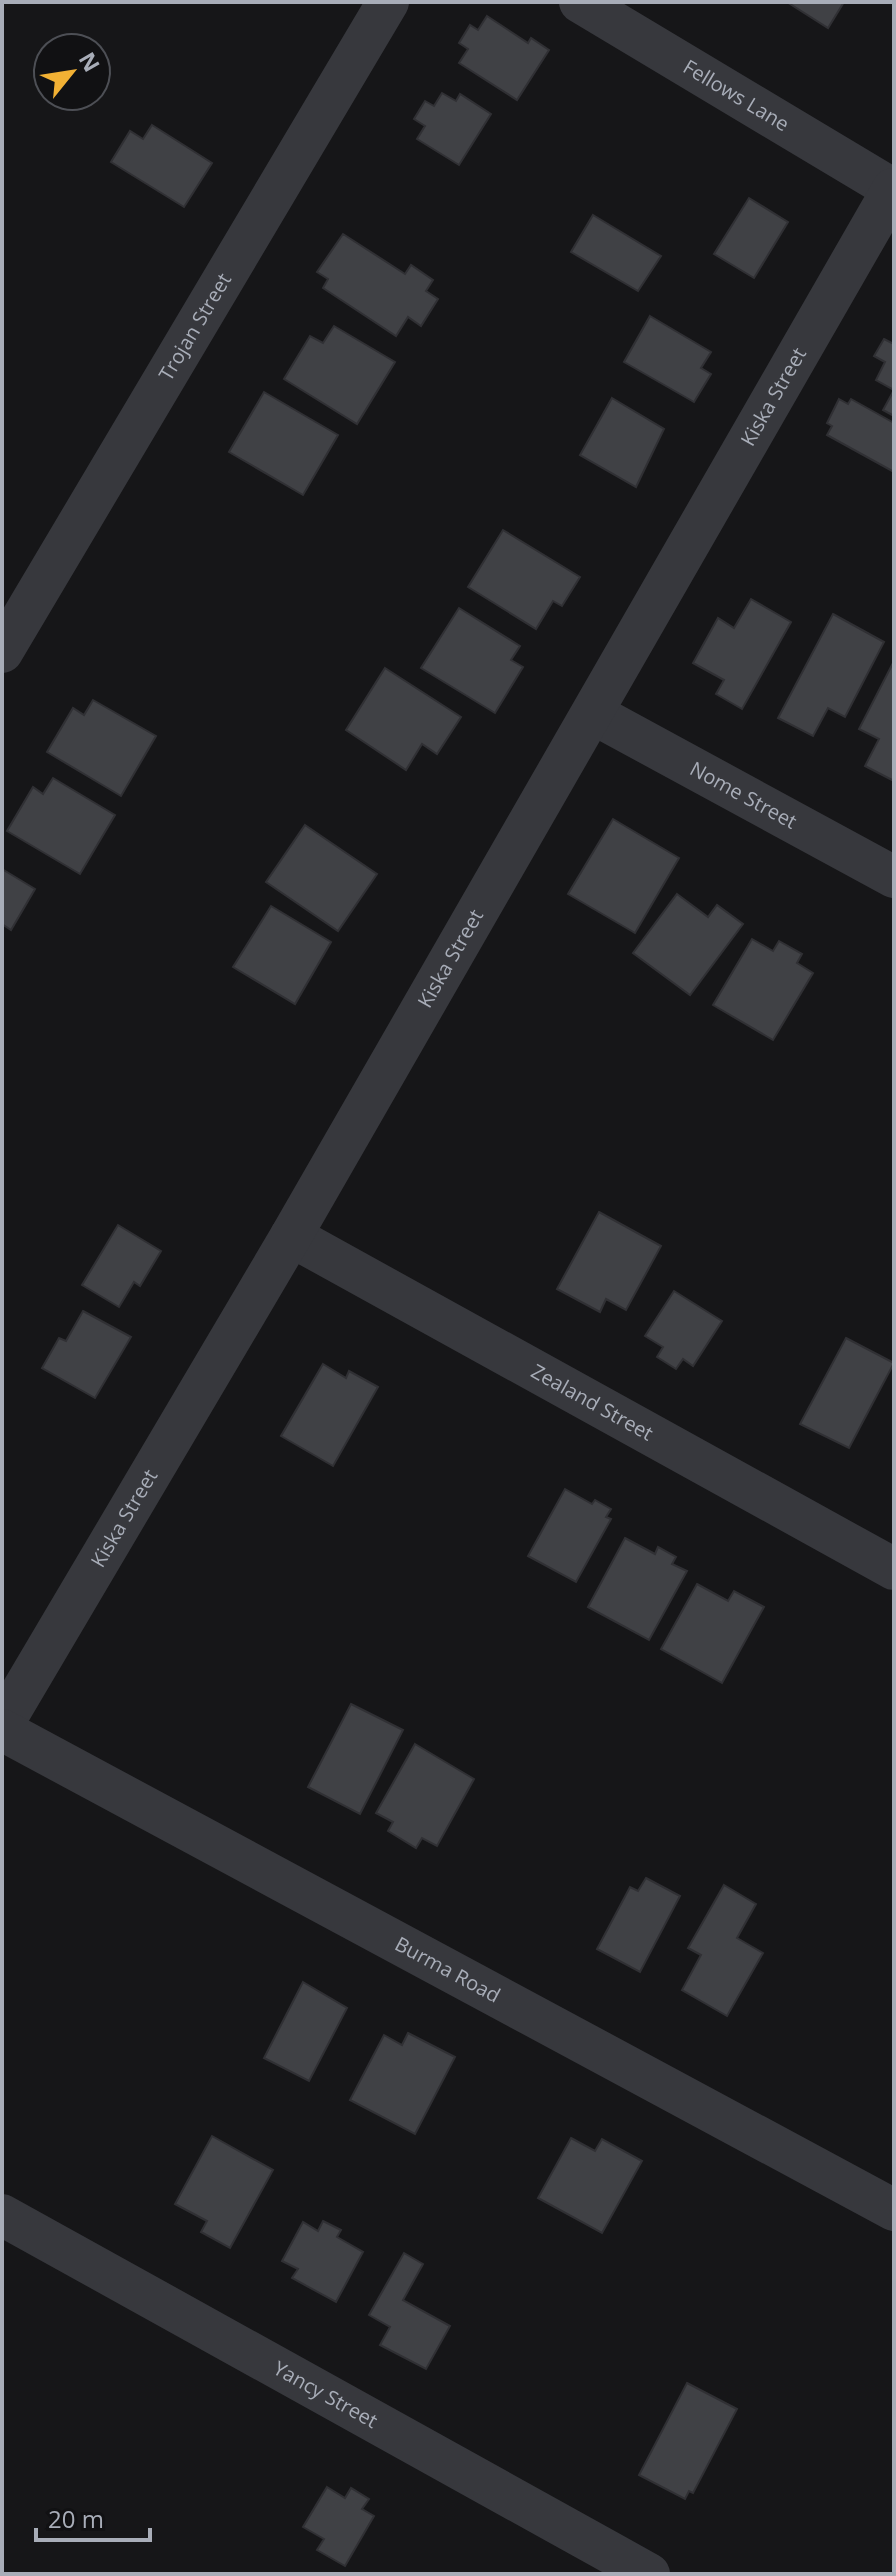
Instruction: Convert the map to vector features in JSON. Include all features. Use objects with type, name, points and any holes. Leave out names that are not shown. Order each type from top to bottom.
[{"type":"street","name":"Trojan Street","points":[[2,652],[388,2]]},
{"type":"street","name":"Fellows Lane","points":[[580,2],[893,189]]},
{"type":"street","name":"Kiska Street","points":[[2,1728],[594,714],[893,189]]},
{"type":"street","name":"Nome Street","points":[[594,714],[894,877]]},
{"type":"street","name":"Zealand Street","points":[[291,1236],[894,1569]]},
{"type":"street","name":"Burma Road","points":[[2,1728],[894,2210]]},
{"type":"street","name":"Yancy Street","points":[[2,2215],[649,2574]]},
{"type":"building","points":[[787,2],[844,2],[828,28]]},
{"type":"building","points":[[487,16],[528,43],[531,38],[549,50],[517,100],[459,63],[468,49],[459,43],[470,25],[478,30]]},
{"type":"building","points":[[442,93],[456,101],[460,94],[491,114],[459,165],[417,139],[425,126],[414,119],[425,101],[434,106]]},
{"type":"building","points":[[152,125],[212,163],[184,207],[111,162],[130,131],[143,139]]},
{"type":"building","points":[[749,198],[788,222],[754,278],[714,254]]},
{"type":"building","points":[[593,215],[661,256],[638,291],[571,252]]},
{"type":"building","points":[[343,234],[405,274],[411,265],[433,280],[426,291],[438,299],[421,326],[408,317],[396,336],[323,288],[328,279],[317,272]]},
{"type":"building","points":[[650,316],[711,352],[701,368],[711,374],[694,402],[624,362]]},
{"type":"building","points":[[334,326],[395,362],[357,424],[284,379],[310,336],[323,343]]},
{"type":"building","points":[[884,339],[894,344],[894,390],[876,380],[885,362],[874,356]]},
{"type":"building","points":[[894,390],[894,416],[883,410]]},
{"type":"building","points":[[264,392],[338,435],[303,495],[229,452]]},
{"type":"building","points":[[612,398],[664,429],[636,487],[580,455]]},
{"type":"building","points":[[839,399],[848,404],[851,399],[894,423],[894,472],[827,435],[832,426],[827,423]]},
{"type":"building","points":[[503,530],[580,577],[562,606],[553,601],[536,629],[468,587]]},
{"type":"building","points":[[751,599],[791,622],[742,709],[716,694],[724,680],[693,663],[718,618],[734,628]]},
{"type":"building","points":[[459,608],[520,646],[511,660],[523,667],[495,713],[421,668]]},
{"type":"building","points":[[833,614],[884,642],[845,717],[828,708],[813,736],[778,718]]},
{"type":"building","points":[[894,661],[894,781],[865,766],[879,739],[859,729]]},
{"type":"building","points":[[385,668],[461,717],[437,754],[422,744],[406,770],[346,730]]},
{"type":"building","points":[[93,700],[156,736],[121,796],[47,752],[73,708],[84,715]]},
{"type":"building","points":[[53,778],[115,815],[80,874],[7,831],[33,787],[43,794]]},
{"type":"building","points":[[613,819],[679,858],[635,933],[568,894]]},
{"type":"building","points":[[305,825],[377,874],[338,931],[266,882]]},
{"type":"building","points":[[2,869],[35,889],[11,930],[2,924]]},
{"type":"building","points":[[677,894],[708,917],[717,905],[743,924],[690,995],[633,953]]},
{"type":"building","points":[[271,906],[331,942],[295,1004],[233,967]]},
{"type":"building","points":[[752,939],[773,951],[779,941],[802,954],[797,963],[813,973],[773,1040],[713,1005]]},
{"type":"building","points":[[599,1212],[661,1246],[626,1310],[606,1299],[600,1312],[557,1289]]},
{"type":"building","points":[[118,1225],[161,1251],[140,1286],[134,1282],[119,1307],[82,1285]]},
{"type":"building","points":[[674,1291],[722,1321],[693,1366],[683,1359],[676,1369],[657,1357],[663,1347],[645,1336]]},
{"type":"building","points":[[83,1311],[131,1337],[95,1398],[42,1368],[59,1338],[66,1341]]},
{"type":"building","points":[[846,1338],[894,1363],[849,1448],[800,1424]]},
{"type":"building","points":[[323,1364],[346,1378],[349,1371],[378,1387],[333,1466],[281,1436]]},
{"type":"building","points":[[565,1489],[592,1504],[595,1500],[611,1509],[606,1517],[611,1519],[576,1582],[528,1556]]},
{"type":"building","points":[[625,1538],[655,1554],[658,1547],[676,1557],[672,1564],[687,1571],[649,1640],[588,1607]]},
{"type":"building","points":[[697,1584],[728,1601],[734,1591],[764,1607],[722,1683],[661,1649]]},
{"type":"building","points":[[351,1704],[403,1730],[360,1814],[308,1787]]},
{"type":"building","points":[[415,1744],[474,1779],[437,1846],[422,1838],[416,1848],[388,1831],[393,1822],[376,1813]]},
{"type":"building","points":[[646,1878],[680,1896],[640,1972],[597,1949],[630,1887],[638,1891]]},
{"type":"building","points":[[724,1885],[756,1904],[737,1938],[763,1953],[727,2016],[682,1990],[701,1955],[688,1948]]},
{"type":"building","points":[[303,1982],[347,2008],[309,2081],[264,2058]]},
{"type":"building","points":[[408,2033],[455,2057],[415,2134],[350,2100],[384,2035],[402,2045]]},
{"type":"building","points":[[212,2136],[273,2170],[230,2248],[201,2232],[207,2221],[175,2204]]},
{"type":"building","points":[[571,2138],[595,2151],[602,2139],[642,2161],[602,2233],[538,2198]]},
{"type":"building","points":[[323,2221],[341,2230],[337,2237],[363,2252],[336,2302],[292,2278],[298,2269],[282,2261],[303,2222],[318,2231]]},
{"type":"building","points":[[404,2253],[423,2264],[403,2300],[450,2326],[426,2369],[380,2345],[390,2327],[369,2315]]},
{"type":"building","points":[[687,2383],[737,2409],[693,2493],[689,2491],[685,2499],[639,2475]]},
{"type":"building","points":[[327,2487],[345,2498],[351,2488],[369,2499],[362,2509],[374,2516],[345,2566],[317,2550],[324,2539],[303,2527]]}]
